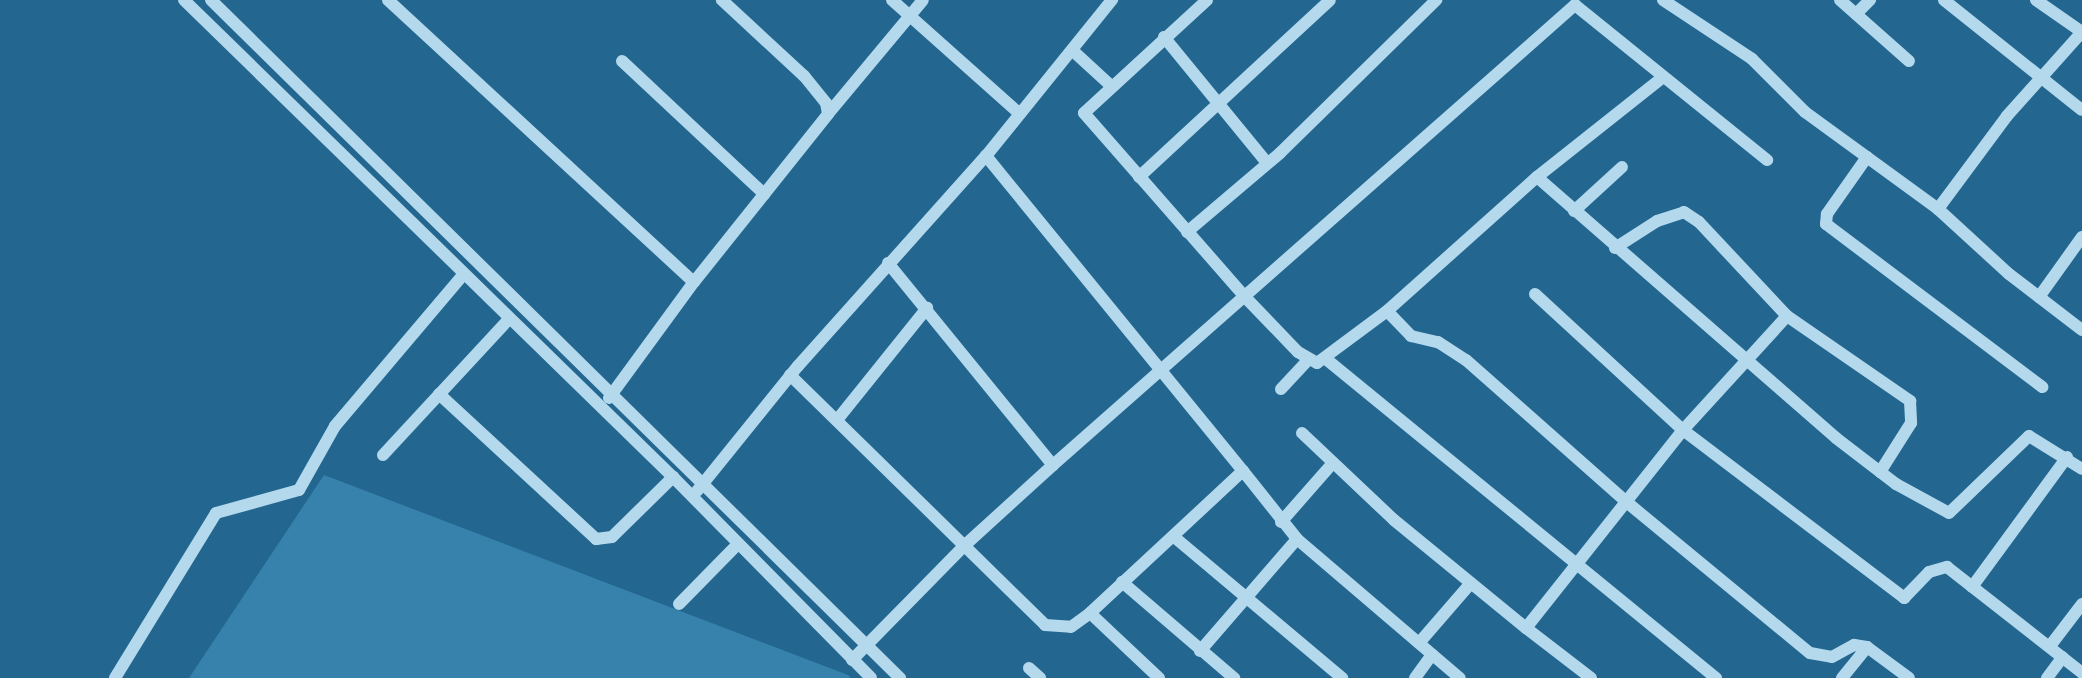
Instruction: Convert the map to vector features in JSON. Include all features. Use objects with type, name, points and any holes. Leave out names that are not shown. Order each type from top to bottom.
[{"type":"street","points":[[184,0],[463,275],[693,496],[737,545],[871,678]]},
{"type":"street","points":[[211,0],[900,678]]},
{"type":"street","points":[[388,0],[694,282]]},
{"type":"street","points":[[722,0],[804,76],[826,103],[828,114]]},
{"type":"street","points":[[892,0],[1020,114]]},
{"type":"street","points":[[602,407],[694,282],[923,0]]},
{"type":"street","points":[[693,496],[790,375],[986,156],[1112,0]]},
{"type":"street","points":[[1207,0],[1110,85],[1084,113],[1246,298],[1308,360]]},
{"type":"street","points":[[1139,177],[1330,0]]},
{"type":"street","points":[[1187,232],[1267,163],[1436,0]]},
{"type":"street","points":[[1663,0],[1752,59],[1805,112],[1937,209],[2039,297],[2082,330]]},
{"type":"street","points":[[1840,0],[1909,61]]},
{"type":"street","points":[[1856,14],[1870,0]]},
{"type":"street","points":[[1944,0],[2082,110]]},
{"type":"street","points":[[1937,209],[2042,77],[2082,32],[2036,0]]},
{"type":"street","points":[[852,660],[964,545],[1575,5],[1767,160]]},
{"type":"street","points":[[1164,37],[1220,101],[1267,163]]},
{"type":"street","points":[[1072,50],[1110,85]]},
{"type":"street","points":[[622,61],[764,194]]},
{"type":"street","points":[[1281,388],[1308,360],[1326,359],[1387,312],[1536,177],[1663,77]]},
{"type":"street","points":[[986,156],[1161,369],[1281,522],[1297,539],[1460,678]]},
{"type":"street","points":[[1867,157],[1827,214],[1826,224],[2042,387]]},
{"type":"street","points":[[1574,211],[1622,167]]},
{"type":"street","points":[[1536,177],[1745,362],[1880,472],[1949,513],[2029,436],[2067,457],[2082,469]]},
{"type":"street","points":[[1615,248],[1657,221],[1684,212],[1699,222],[1787,316],[1910,401],[1911,423],[1880,472]]},
{"type":"street","points":[[2039,297],[2082,237]]},
{"type":"street","points":[[888,263],[1053,465]]},
{"type":"street","points":[[115,678],[216,513],[299,490],[335,426],[463,275]]},
{"type":"street","points":[[1535,294],[1683,430],[1904,598],[1937,566],[1947,567],[2082,673]]},
{"type":"street","points":[[837,420],[927,308]]},
{"type":"street","points":[[1387,312],[1411,336],[1438,342],[1466,360],[1629,504],[1810,653],[1832,657],[1854,645],[1867,647],[1909,678]]},
{"type":"street","points":[[1526,628],[1577,562],[1629,504],[1683,430],[1787,316]]},
{"type":"street","points":[[383,455],[509,318]]},
{"type":"street","points":[[1326,359],[1716,678]]},
{"type":"street","points":[[790,375],[1045,625],[1071,627],[1090,613],[1242,471]]},
{"type":"street","points":[[439,394],[596,539],[612,537],[673,477]]},
{"type":"street","points":[[1302,433],[1332,464],[1471,583],[1591,678]]},
{"type":"street","points":[[1972,587],[2067,457]]},
{"type":"street","points":[[1281,522],[1332,464]]},
{"type":"street","points":[[1173,536],[1342,678]]},
{"type":"street","points":[[1200,651],[1297,539]]},
{"type":"street","points":[[678,604],[737,545]]},
{"type":"street","points":[[1122,582],[1234,678]]},
{"type":"street","points":[[1419,643],[1471,583]]},
{"type":"street","points":[[2050,646],[2082,604]]},
{"type":"street","points":[[1090,613],[1159,678]]},
{"type":"street","points":[[1842,678],[1867,647]]},
{"type":"street","points":[[1415,678],[1432,655]]},
{"type":"street","points":[[2047,678],[2063,657]]},
{"type":"street","points":[[1029,668],[1040,678]]},
{"type":"shaded area","points":[[324,475],[848,675],[851,678],[189,678]]}]
